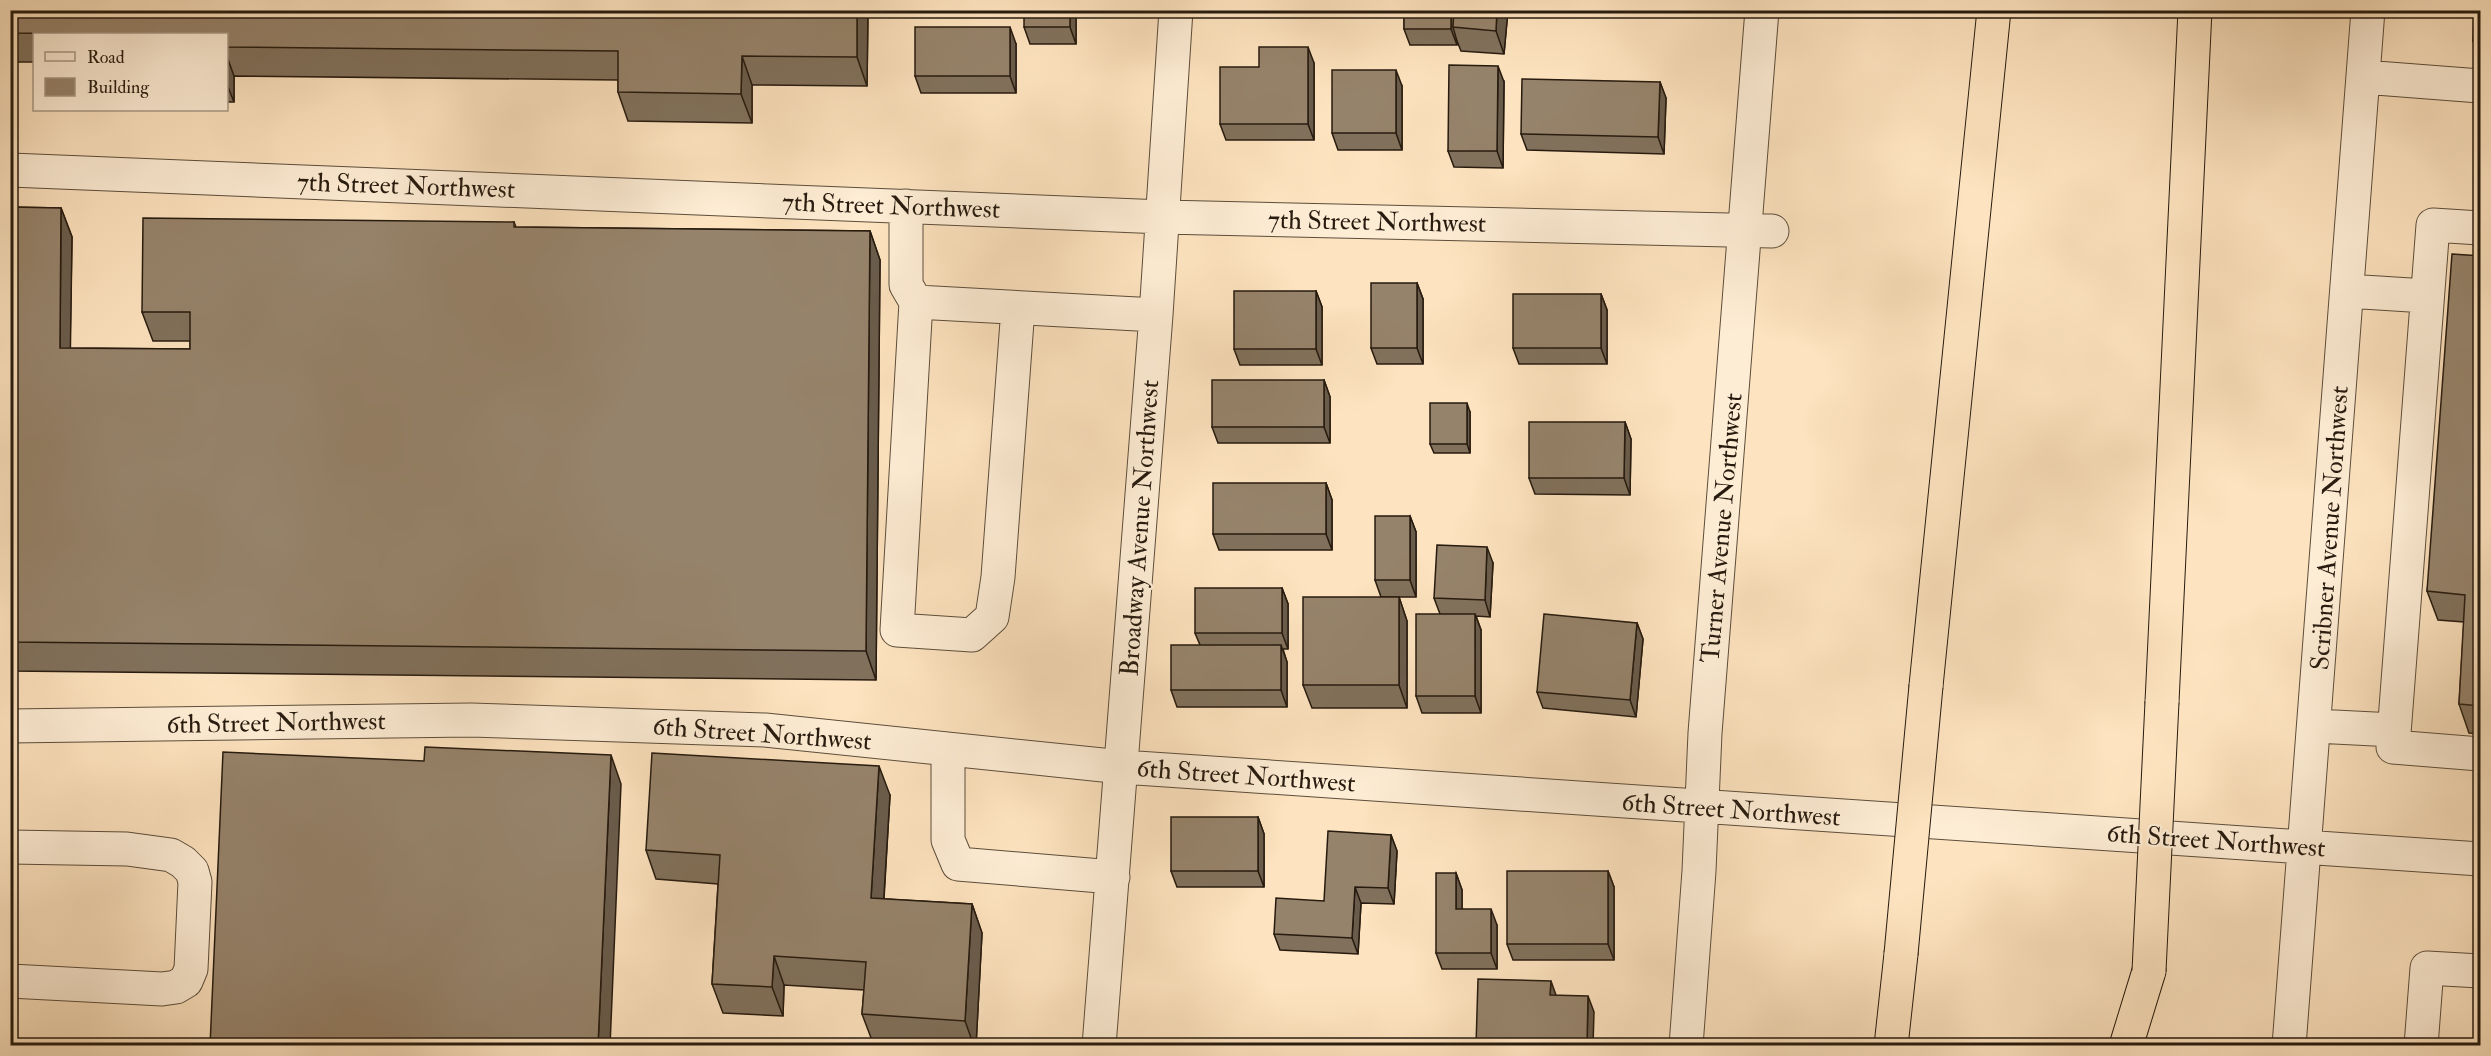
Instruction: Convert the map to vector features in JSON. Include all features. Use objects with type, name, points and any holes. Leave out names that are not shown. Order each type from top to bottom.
[{"type":"highway","points":[[1891,1046],[1994,10]]},
{"type":"highway","points":[[2143,1046],[2149,971],[2195,10]]},
{"type":"highway","points":[[1900,964],[1900,1046]]},
{"type":"highway","points":[[2126,1046],[2149,971]]},
{"type":"street","name":"Broadway Avenue Northwest","points":[[1099,1046],[1156,315],[1176,10]]},
{"type":"street","name":"Turner Avenue Northwest","points":[[1686,1046],[1705,733],[1759,231],[1762,10]]},
{"type":"street","name":"Scribner Avenue Northwest","points":[[2289,1046],[2368,10]]},
{"type":"street","points":[[2363,77],[2481,86]]},
{"type":"street","name":"7th Street Northwest","points":[[10,170],[1163,217],[1759,231]]},
{"type":"street","points":[[906,206],[906,285],[916,303],[897,630],[972,635],[992,617],[998,577],[1018,308]]},
{"type":"street","points":[[2481,228],[2433,225],[2393,747],[2481,754]]},
{"type":"street","points":[[2348,291],[2426,296]]},
{"type":"street","points":[[916,303],[1156,315]]},
{"type":"street","name":"6th Street Northwest","points":[[10,726],[471,720],[765,730],[1122,767],[1702,808],[2306,846],[2481,860]]},
{"type":"street","points":[[2315,726],[2394,730]]},
{"type":"street","points":[[948,749],[948,840],[958,864],[1113,877]]},
{"type":"street","points":[[10,847],[127,849],[171,855],[192,871],[195,882],[190,969],[186,981],[176,987],[162,990],[10,981]]},
{"type":"street","points":[[2421,1046],[2427,968],[2481,971]]},
{"type":"building","points":[[10,10],[857,10],[857,57],[742,56],[741,94],[618,92],[618,51],[228,47],[228,33],[10,33]]},
{"type":"building","points":[[1024,10],[1070,10],[1070,27],[1024,27]]},
{"type":"building","points":[[1404,10],[1451,10],[1451,29],[1404,29]]},
{"type":"building","points":[[1454,10],[1497,10],[1496,31],[1453,27]]},
{"type":"building","points":[[2474,10],[2481,10],[2481,42],[2473,41]]},
{"type":"building","points":[[915,27],[1010,27],[1010,76],[915,76]]},
{"type":"building","points":[[1259,47],[1308,47],[1308,124],[1220,124],[1220,67],[1259,67]]},
{"type":"building","points":[[1449,65],[1498,66],[1497,151],[1448,151]]},
{"type":"building","points":[[1332,70],[1396,70],[1396,133],[1332,133]]},
{"type":"building","points":[[1522,79],[1660,82],[1658,137],[1521,134]]},
{"type":"building","points":[[10,207],[61,208],[60,348],[190,349],[190,312],[142,312],[143,218],[514,222],[514,227],[870,231],[866,651],[10,642]]},
{"type":"building","points":[[2452,254],[2481,256],[2481,706],[2459,704],[2465,595],[2427,591]]},
{"type":"building","points":[[1371,283],[1417,283],[1417,348],[1371,348]]},
{"type":"building","points":[[1234,291],[1316,291],[1316,349],[1234,349]]},
{"type":"building","points":[[1513,294],[1601,294],[1601,348],[1513,348]]},
{"type":"building","points":[[1212,380],[1324,380],[1324,427],[1212,427]]},
{"type":"building","points":[[1430,403],[1467,403],[1467,444],[1430,444]]},
{"type":"building","points":[[1529,422],[1625,422],[1624,478],[1529,478]]},
{"type":"building","points":[[1213,483],[1326,483],[1326,534],[1213,534]]},
{"type":"building","points":[[1375,516],[1410,516],[1410,580],[1375,580]]},
{"type":"building","points":[[1437,545],[1487,547],[1485,600],[1434,598]]},
{"type":"building","points":[[1195,588],[1282,588],[1282,633],[1195,633]]},
{"type":"building","points":[[1303,597],[1399,597],[1399,685],[1303,685]]},
{"type":"building","points":[[1416,614],[1475,614],[1475,696],[1416,696]]},
{"type":"building","points":[[1544,614],[1637,623],[1630,700],[1537,692]]},
{"type":"building","points":[[1171,645],[1281,645],[1281,690],[1171,690]]},
{"type":"building","points":[[425,747],[611,755],[598,1046],[210,1046],[223,752],[424,761]]},
{"type":"building","points":[[652,753],[879,766],[871,898],[972,904],[965,1021],[862,1014],[866,962],[774,956],[772,987],[712,984],[720,855],[646,850]]},
{"type":"building","points":[[1171,817],[1258,817],[1258,871],[1171,871]]},
{"type":"building","points":[[1328,831],[1391,835],[1388,888],[1355,887],[1352,938],[1274,934],[1276,898],[1324,901]]},
{"type":"building","points":[[1507,871],[1608,871],[1608,944],[1507,944]]},
{"type":"building","points":[[1436,873],[1456,873],[1456,909],[1491,909],[1491,953],[1436,953]]},
{"type":"building","points":[[1478,979],[1551,981],[1550,995],[1588,996],[1587,1046],[1476,1046]]}]
